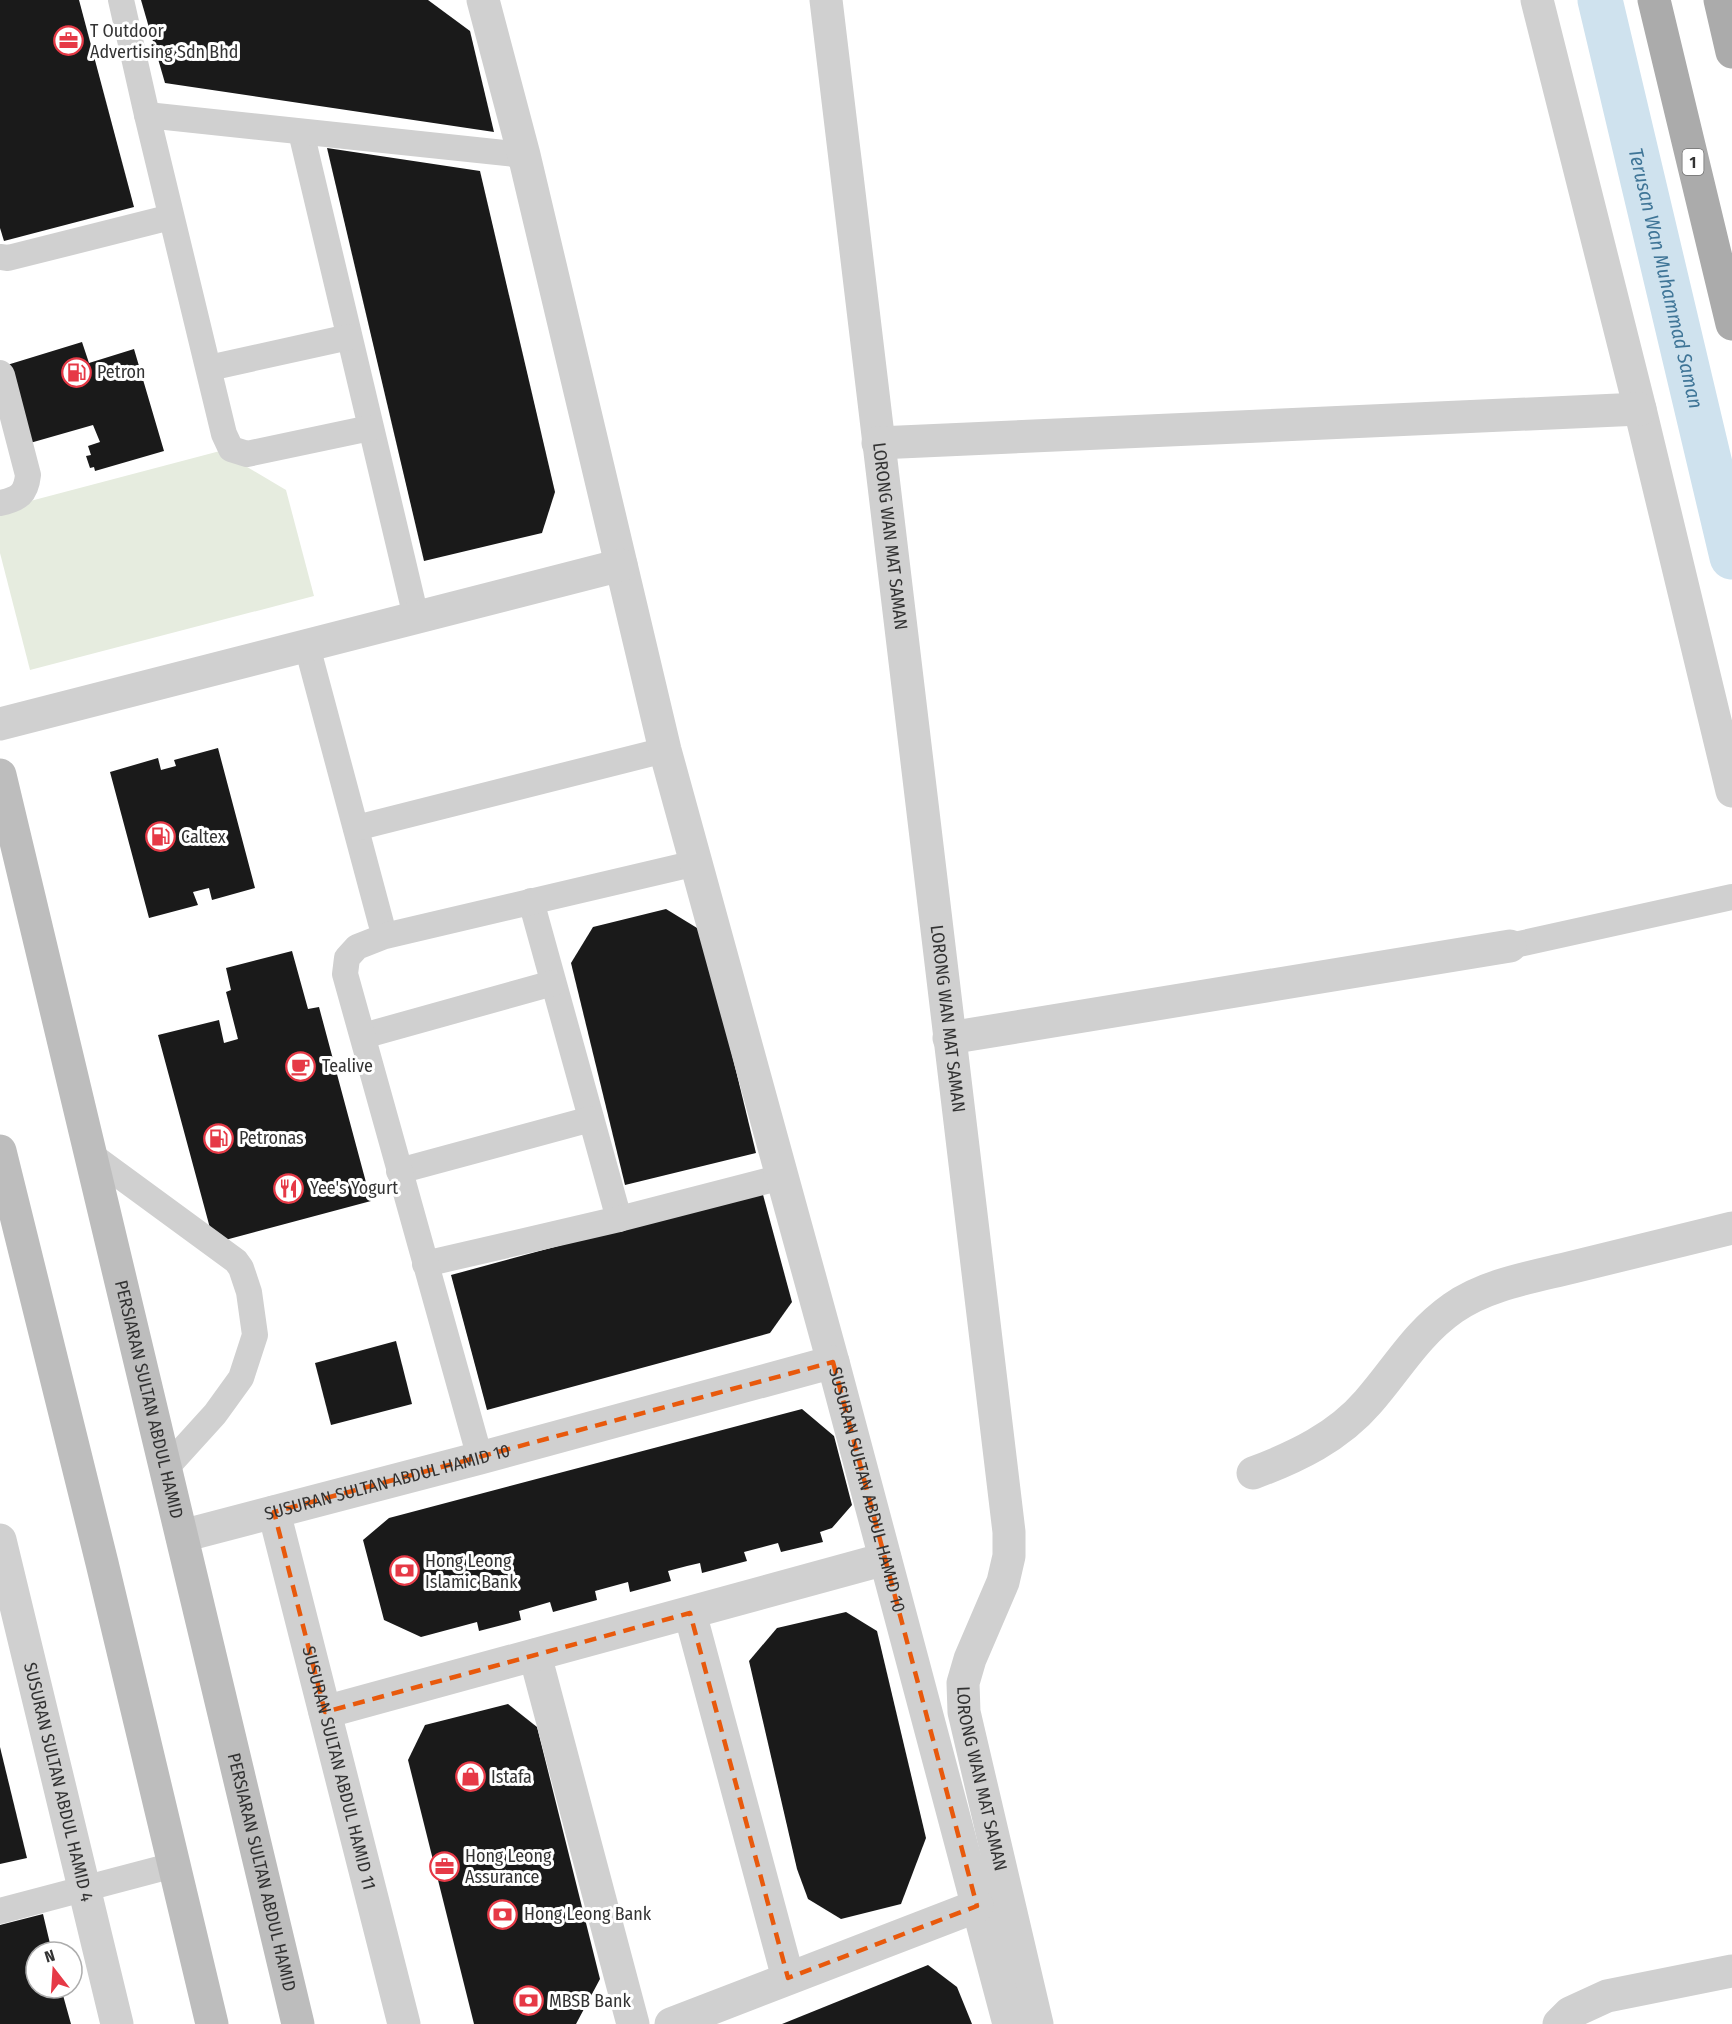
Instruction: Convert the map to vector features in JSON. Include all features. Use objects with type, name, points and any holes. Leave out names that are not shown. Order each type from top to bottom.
[{"type":"main road","name":"1","points":[[1654,0],[1732,324]]},
{"type":"main road","points":[[1720,0],[1732,52]]},
{"type":"main road","name":"PERSIARAN SULTAN ABDUL HAMID","points":[[0,775],[298,2024]]},
{"type":"main road","points":[[0,1151],[102,1563],[212,2024]]},
{"type":"street","points":[[483,0],[524,155],[665,750],[833,1362]]},
{"type":"street","name":"LORONG WAN MAT SAMAN","points":[[826,0],[1007,1520],[1009,1556],[1003,1582],[970,1659],[963,1683],[964,1712],[1037,2024]]},
{"type":"street","points":[[1537,0],[1640,409],[1732,791]]},
{"type":"street","points":[[878,443],[1640,409]]},
{"type":"street","points":[[0,724],[621,565]]},
{"type":"street","points":[[949,1038],[1510,946]]},
{"type":"street","points":[[1253,1473],[1286,1461],[1313,1447],[1341,1428],[1367,1404],[1432,1324],[1456,1306],[1509,1283],[1732,1228]]},
{"type":"street","name":"SUSURAN SULTAN ABDUL HAMID 10","points":[[182,1536],[833,1362],[1009,2024]]},
{"type":"street","name":"SUSURAN SULTAN ABDUL HAMID 11","points":[[274,1512],[404,2024]]},
{"type":"street","name":"SUSURAN SULTAN ABDUL HAMID 4","points":[[0,1540],[117,2024]]},
{"type":"street","points":[[325,1712],[885,1559]]},
{"type":"street","points":[[690,1612],[788,1978]]},
{"type":"street","points":[[536,1655],[633,2024]]},
{"type":"street","points":[[671,2024],[977,1906]]},
{"type":"street","points":[[1559,2024],[1570,2013],[1607,1996],[1732,1971]]},
{"type":"lane","points":[[122,0],[171,217],[224,434],[231,449],[247,454],[370,428]]},
{"type":"lane","points":[[147,115],[524,155]]},
{"type":"lane","points":[[301,132],[416,617]]},
{"type":"lane","points":[[0,257],[8,258],[171,217]]},
{"type":"lane","points":[[208,368],[349,338]]},
{"type":"lane","points":[[0,373],[28,475],[27,485],[22,493],[15,499],[0,503]]},
{"type":"lane","points":[[307,646],[381,923]]},
{"type":"lane","points":[[356,828],[665,750]]},
{"type":"lane","points":[[480,1458],[345,974],[347,958],[357,947],[385,936],[696,863]]},
{"type":"lane","points":[[1510,946],[1732,897]]},
{"type":"lane","points":[[531,902],[619,1219]]},
{"type":"lane","points":[[363,1036],[553,983]]},
{"type":"lane","points":[[399,1171],[591,1119]]},
{"type":"lane","points":[[90,1154],[236,1261],[241,1268],[249,1292],[255,1335],[241,1378],[215,1414],[166,1468]]},
{"type":"lane","points":[[425,1264],[619,1219],[782,1177]]},
{"type":"lane","points":[[0,1911],[174,1865]]},
{"type":"highlighted area","points":[[833,1362],[977,1906],[788,1978],[690,1613],[325,1712],[274,1512]]},
{"type":"shaded area","points":[[220,451],[286,490],[314,596],[30,670],[0,553],[0,509]]},
{"type":"building","points":[[0,0],[79,0],[134,207],[4,241],[0,228]]},
{"type":"building","points":[[141,0],[428,0],[470,31],[494,132],[165,83]]},
{"type":"building","points":[[327,148],[480,171],[555,492],[542,533],[424,561]]},
{"type":"building","points":[[82,342],[89,363],[134,349],[164,451],[95,471],[94,467],[90,468],[86,456],[91,455],[88,446],[100,442],[93,425],[30,443],[7,365]]},
{"type":"building","points":[[218,748],[255,888],[212,900],[209,888],[193,892],[198,905],[149,918],[110,772],[158,758],[161,770],[176,766],[174,760]]},
{"type":"building","points":[[666,909],[702,931],[756,1153],[625,1185],[571,963],[593,927]]},
{"type":"building","points":[[292,951],[308,1009],[319,1007],[371,1201],[214,1243],[158,1035],[219,1020],[224,1043],[238,1039],[226,992],[231,990],[226,968]]},
{"type":"building","points":[[762,1191],[792,1302],[770,1333],[487,1410],[451,1275]]},
{"type":"building","points":[[396,1341],[412,1404],[331,1425],[315,1363]]},
{"type":"building","points":[[802,1409],[834,1436],[852,1505],[832,1528],[820,1532],[823,1542],[781,1552],[778,1543],[744,1552],[747,1561],[702,1573],[700,1563],[687,1566],[668,1571],[671,1581],[630,1592],[628,1582],[595,1591],[597,1600],[553,1612],[550,1602],[519,1611],[521,1620],[479,1631],[477,1622],[421,1637],[384,1620],[363,1540],[389,1518]]},
{"type":"building","points":[[846,1612],[877,1631],[926,1838],[901,1904],[841,1919],[808,1899],[797,1869],[749,1661],[777,1628]]},
{"type":"building","points":[[508,1704],[537,1727],[600,1979],[576,2024],[474,2024],[408,1760],[425,1725]]},
{"type":"building","points":[[0,1747],[27,1858],[0,1864]]},
{"type":"building","points":[[43,1914],[49,1940],[24,1940],[24,2000],[64,2000],[71,2024],[0,2024],[0,1925]]},
{"type":"building","points":[[928,1965],[957,1987],[972,2024],[782,2024]]},
{"type":"waterway","name":"Terusan Wan Muhammad Saman","points":[[1600,0],[1732,557]]},
{"type":"place","name":"T Outdoor Advertising Sdn Bhd","points":[[69,41]]},
{"type":"place","name":"Petron","points":[[76,372]]},
{"type":"place","name":"Caltex","points":[[160,837]]},
{"type":"place","name":"Tealive","points":[[301,1066]]},
{"type":"place","name":"Petronas","points":[[218,1138]]},
{"type":"place","name":"Yee's Yogurt","points":[[289,1188]]},
{"type":"place","name":"Hong Leong Islamic Bank","points":[[404,1571]]},
{"type":"place","name":"Istafa","points":[[470,1777]]},
{"type":"place","name":"Hong Leong Assurance","points":[[444,1866]]},
{"type":"place","name":"Hong Leong Bank","points":[[503,1914]]},
{"type":"place","name":"MBSB Bank","points":[[528,2001]]}]
